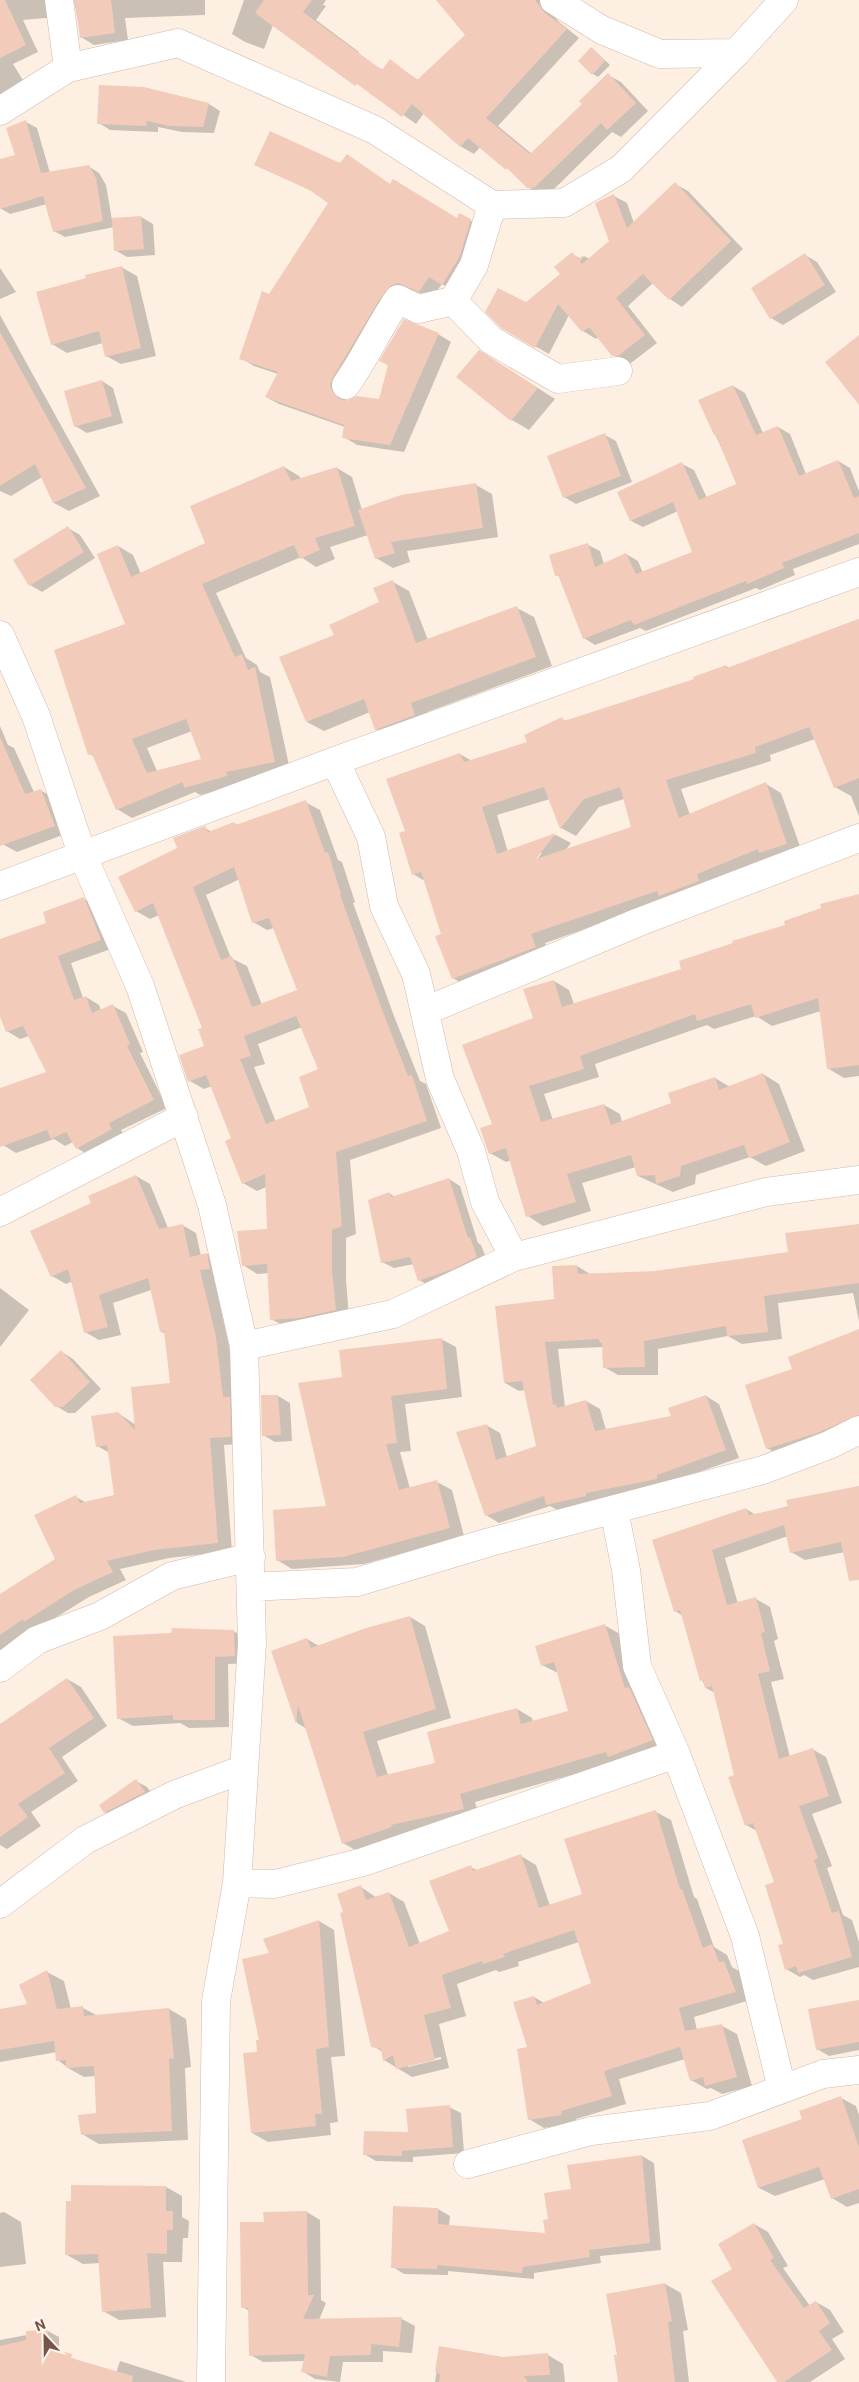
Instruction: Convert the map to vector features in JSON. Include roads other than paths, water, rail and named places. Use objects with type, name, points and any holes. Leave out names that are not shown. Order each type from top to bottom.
[{"type":"street","points":[[59,0],[68,68]]},
{"type":"street","points":[[554,0],[602,30],[660,54],[736,53]]},
{"type":"street","points":[[0,112],[68,68],[178,44],[375,130],[492,205],[564,203],[621,169],[736,53],[784,0]]},
{"type":"street","points":[[346,386],[398,299],[418,309],[453,301],[474,265],[492,205]]},
{"type":"street","points":[[453,301],[491,340],[558,379],[618,371]]},
{"type":"street","points":[[0,886],[336,761],[859,572]]},
{"type":"street","points":[[0,635],[36,716],[82,854],[140,986],[212,1205],[244,1346],[252,1644],[237,1883],[216,2001],[211,2382]]},
{"type":"street","points":[[336,761],[371,837],[384,906],[416,974],[440,1079],[471,1151],[485,1202],[514,1257]]},
{"type":"street","points":[[425,1011],[638,922],[859,838]]},
{"type":"street","points":[[0,1212],[184,1117]]},
{"type":"street","points":[[244,1346],[393,1314],[514,1257],[766,1192],[859,1180]]},
{"type":"street","points":[[251,1587],[357,1582],[490,1542],[763,1470],[829,1445],[859,1430]]},
{"type":"street","points":[[614,1510],[626,1570],[637,1666],[676,1754],[745,1936],[782,2089]]},
{"type":"street","points":[[0,1668],[36,1640],[100,1616],[172,1576],[251,1557]]},
{"type":"street","points":[[237,1883],[275,1884],[363,1862],[676,1754]]},
{"type":"street","points":[[0,1904],[85,1840],[174,1795],[244,1769]]},
{"type":"street","points":[[468,2164],[591,2131],[710,2116],[824,2074],[859,2070]]}]
